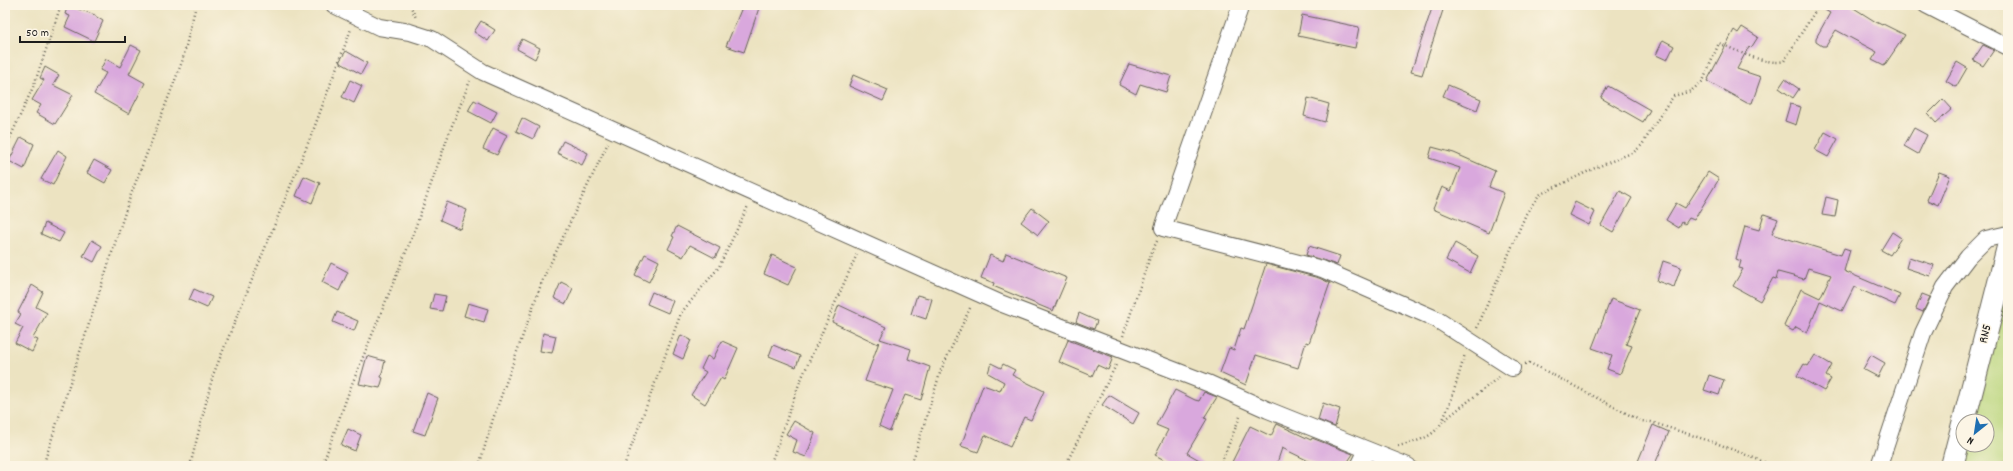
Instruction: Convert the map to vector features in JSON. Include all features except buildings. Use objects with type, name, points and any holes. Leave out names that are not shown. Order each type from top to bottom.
[{"type":"main road","name":"RN5","points":[[1966,413],[2008,247]]},
{"type":"main road","points":[[1952,466],[1955,453]]},
{"type":"street","points":[[334,5],[380,26],[432,38],[475,67],[1000,303],[1210,384],[1371,452],[1408,466]]},
{"type":"street","points":[[1241,5],[1163,228],[1322,269],[1436,319],[1512,368]]},
{"type":"street","points":[[1926,5],[2008,47]]},
{"type":"street","points":[[1880,466],[1923,333],[1945,287],[1968,257],[1986,240],[2008,234]]},
{"type":"street","points":[[1359,466],[1371,452]]},
{"type":"path","points":[[5,149],[34,85],[61,5]]},
{"type":"path","points":[[43,466],[130,197],[182,62],[196,5]]},
{"type":"path","points":[[1371,452],[1413,442],[1430,435],[1442,422],[1471,341],[1526,214],[1539,196],[1595,168],[1634,152],[1642,145],[1666,106],[1674,96],[1691,91],[1703,81],[1719,43],[1777,63],[1784,60],[1819,5]]},
{"type":"path","points":[[190,466],[213,375],[313,131],[356,15]]},
{"type":"path","points":[[322,466],[350,389],[412,237],[451,128],[475,67]]},
{"type":"path","points":[[479,466],[493,419],[543,279],[615,130]]},
{"type":"path","points":[[624,466],[682,313],[719,268],[754,192]]},
{"type":"path","points":[[1065,466],[1121,349],[1151,254],[1163,228]]},
{"type":"path","points":[[770,466],[799,384],[863,241]]},
{"type":"path","points":[[911,466],[941,370],[977,292]]},
{"type":"path","points":[[1442,422],[1512,368],[1529,363],[1640,421],[1651,422],[1716,443],[1774,466]]},
{"type":"path","points":[[1220,466],[1247,400]]},
{"type":"green space","points":[[2008,268],[2008,466],[1958,466],[1962,453],[1995,453],[1995,413],[1972,413]]}]
